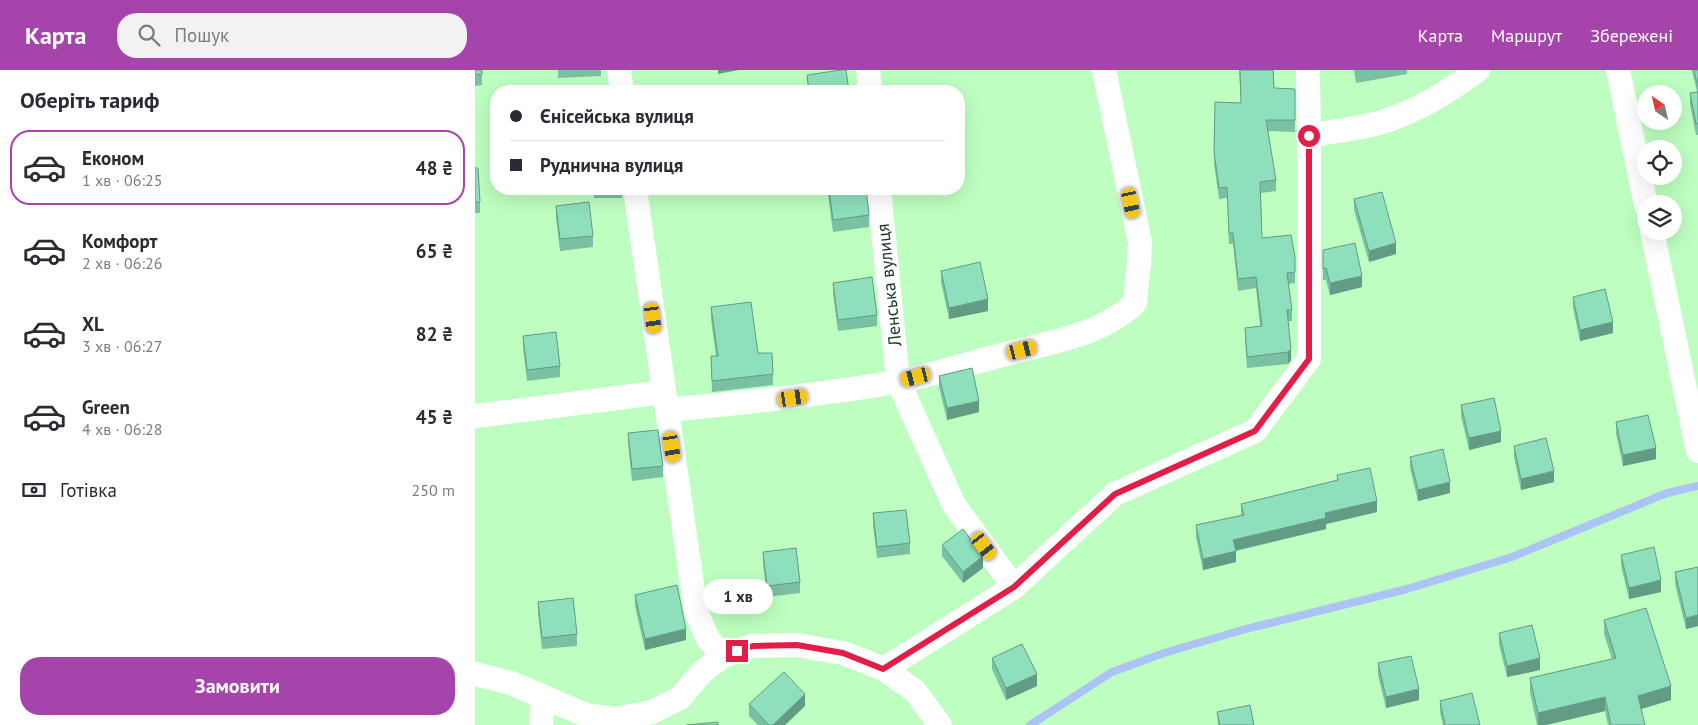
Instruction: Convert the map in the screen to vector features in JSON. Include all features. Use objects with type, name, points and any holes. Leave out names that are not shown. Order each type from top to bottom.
[{"type":"street","points":[[619,70],[621,85]]},
{"type":"street","points":[[868,70],[869,85]]},
{"type":"street","points":[[475,416],[665,401],[793,398],[898,382],[1075,336],[1103,326],[1122,315],[1135,303],[1140,242],[1104,70]]},
{"type":"street","points":[[883,669],[1014,587],[1115,494],[1255,431],[1309,359],[1308,70]]},
{"type":"street","points":[[1309,136],[1382,122],[1417,108],[1450,90],[1478,70]]},
{"type":"street","points":[[1618,70],[1644,195]]},
{"type":"street","points":[[636,195],[696,611],[708,639],[723,656]]},
{"type":"street","name":"Ленська вулиця","points":[[880,195],[898,382],[954,506],[1014,587]]},
{"type":"street","points":[[1654,240],[1698,451]]},
{"type":"street","points":[[475,674],[511,683],[586,715],[615,719],[652,712],[680,698],[701,673],[723,656],[753,646],[797,645],[843,653],[883,669],[915,692],[940,725]]},
{"type":"street","points":[[541,725],[543,697]]},
{"type":"building","points":[[475,70],[482,70],[482,74],[475,75]]},
{"type":"building","points":[[846,70],[848,85],[808,85],[807,75]]},
{"type":"building","points":[[1240,70],[1273,70],[1274,88],[1295,89],[1295,120],[1266,120],[1276,180],[1260,182],[1262,238],[1291,235],[1295,257],[1295,272],[1287,273],[1292,310],[1287,310],[1291,349],[1288,352],[1247,357],[1245,328],[1262,326],[1256,277],[1238,279],[1233,233],[1229,233],[1227,187],[1219,188],[1214,152],[1215,102],[1241,103]]},
{"type":"building","points":[[1694,70],[1698,70],[1698,87]]},
{"type":"building","points":[[1698,92],[1698,123],[1696,124],[1690,93]]},
{"type":"building","points":[[475,168],[478,168],[480,202],[475,202]]},
{"type":"building","points":[[1382,192],[1396,243],[1369,251],[1354,199]]},
{"type":"building","points":[[830,195],[867,195],[869,215],[833,220]]},
{"type":"building","points":[[589,202],[593,236],[560,239],[556,206]]},
{"type":"building","points":[[1355,243],[1362,276],[1330,283],[1326,268],[1323,269],[1323,250]]},
{"type":"building","points":[[980,262],[988,299],[949,308],[941,271]]},
{"type":"building","points":[[872,277],[877,315],[838,320],[833,283]]},
{"type":"building","points":[[1605,289],[1613,322],[1580,330],[1573,297]]},
{"type":"building","points":[[751,302],[758,353],[772,353],[773,374],[712,381],[711,356],[718,356],[711,307]]},
{"type":"building","points":[[556,332],[560,366],[527,370],[523,336]]},
{"type":"building","points":[[972,368],[979,401],[947,408],[939,376]]},
{"type":"building","points":[[1494,398],[1501,431],[1469,438],[1461,405]]},
{"type":"building","points":[[1648,415],[1656,448],[1623,455],[1616,422]]},
{"type":"building","points":[[658,430],[663,466],[632,469],[628,433]]},
{"type":"building","points":[[1546,438],[1554,471],[1521,479],[1514,446]]},
{"type":"building","points":[[1443,449],[1450,482],[1418,490],[1410,457]]},
{"type":"building","points":[[1370,468],[1377,501],[1325,513],[1326,518],[1233,540],[1236,551],[1203,559],[1196,525],[1244,515],[1241,504],[1338,480],[1337,475]]},
{"type":"building","points":[[906,510],[910,543],[877,547],[873,513]]},
{"type":"building","points":[[963,529],[983,556],[963,572],[942,545]]},
{"type":"building","points":[[1654,547],[1661,580],[1629,588],[1621,555]]},
{"type":"building","points":[[796,548],[800,582],[767,586],[763,552]]},
{"type":"building","points":[[1698,567],[1698,615],[1686,618],[1675,572]]},
{"type":"building","points":[[677,585],[686,629],[645,639],[635,595]]},
{"type":"building","points":[[573,598],[577,634],[542,638],[538,602]]},
{"type":"building","points":[[1646,608],[1671,686],[1638,696],[1645,725],[1611,725],[1605,697],[1538,713],[1530,678],[1616,658],[1604,620]]},
{"type":"building","points":[[1532,625],[1540,658],[1507,666],[1499,633]]},
{"type":"building","points":[[1022,644],[1037,674],[1006,688],[992,658]]},
{"type":"building","points":[[1411,656],[1419,689],[1386,697],[1378,663]]},
{"type":"building","points":[[784,672],[805,694],[773,725],[769,725],[749,704]]},
{"type":"building","points":[[1472,693],[1480,725],[1445,725],[1440,701]]},
{"type":"building","points":[[1250,705],[1254,725],[1220,725],[1217,712]]},
{"type":"building","points":[[718,722],[718,725],[686,725]]},
{"type":"waterway","points":[[1030,725],[1112,672],[1164,653],[1242,630],[1407,589],[1512,557],[1667,493],[1698,486]]},
{"type":"route","points":[[737,651],[753,646],[797,645],[843,653],[883,669],[1014,587],[1115,494],[1255,431],[1309,359],[1309,136]]}]
